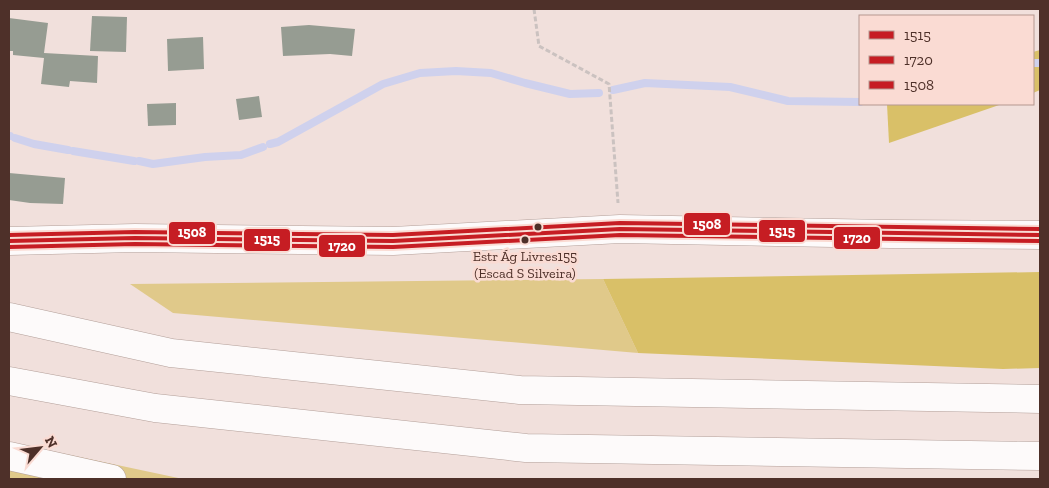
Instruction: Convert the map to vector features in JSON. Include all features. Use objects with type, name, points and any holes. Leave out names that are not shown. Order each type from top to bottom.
[{"type":"main road","points":[[9,241],[135,238],[393,241],[620,229],[1040,235]]},
{"type":"main road","points":[[9,317],[171,353],[520,390],[1040,399]]},
{"type":"main road","points":[[9,381],[155,408],[526,448],[1040,456]]},
{"type":"main road","points":[[9,456],[112,479]]},
{"type":"path","points":[[534,9],[539,46],[609,84],[620,229]]},
{"type":"shaded area","points":[[1040,50],[1040,90],[1034,93],[1034,52]]},
{"type":"shaded area","points":[[887,105],[999,105],[889,143]]},
{"type":"shaded area","points":[[1040,272],[1040,368],[1003,369],[638,353],[603,279]]},
{"type":"shaded area","points":[[603,279],[638,353],[173,313],[130,284]]},
{"type":"shaded area","points":[[9,442],[183,479],[9,479]]},
{"type":"building","points":[[92,16],[127,17],[126,52],[90,51]]},
{"type":"building","points":[[9,18],[48,23],[44,53],[98,56],[97,83],[70,81],[69,87],[41,84],[44,58],[13,55],[13,51],[9,51]]},
{"type":"building","points":[[309,25],[355,29],[352,56],[330,54],[283,56],[281,27]]},
{"type":"building","points":[[203,37],[204,69],[168,71],[167,39]]},
{"type":"building","points":[[259,96],[262,117],[239,120],[236,99]]},
{"type":"building","points":[[176,103],[176,125],[148,126],[147,104]]},
{"type":"building","points":[[9,173],[65,178],[63,204],[9,200]]},
{"type":"waterway","points":[[1034,63],[1040,63]]},
{"type":"waterway","points":[[270,144],[278,142],[383,84],[420,73],[456,71],[491,73],[570,94],[599,93]]},
{"type":"waterway","points":[[613,90],[645,83],[730,87],[788,101],[859,102]]},
{"type":"waterway","points":[[15,138],[34,144],[68,150]]},
{"type":"waterway","points":[[139,161],[153,164],[205,157],[241,155],[263,147]]},
{"type":"waterway","points":[[73,151],[134,161]]},
{"type":"transit line","name":"1508","points":[[9,235],[135,232],[393,235],[620,223],[1040,229]]},
{"type":"transit line","name":"1515","points":[[9,241],[135,238],[393,241],[620,229],[1040,235]]},
{"type":"transit line","name":"1720","points":[[9,247],[135,244],[393,247],[620,235],[1040,241]]},
{"type":"place","name":"Estr Ág Livres155 (Escad S Silveira)","points":[[525,240]]}]
